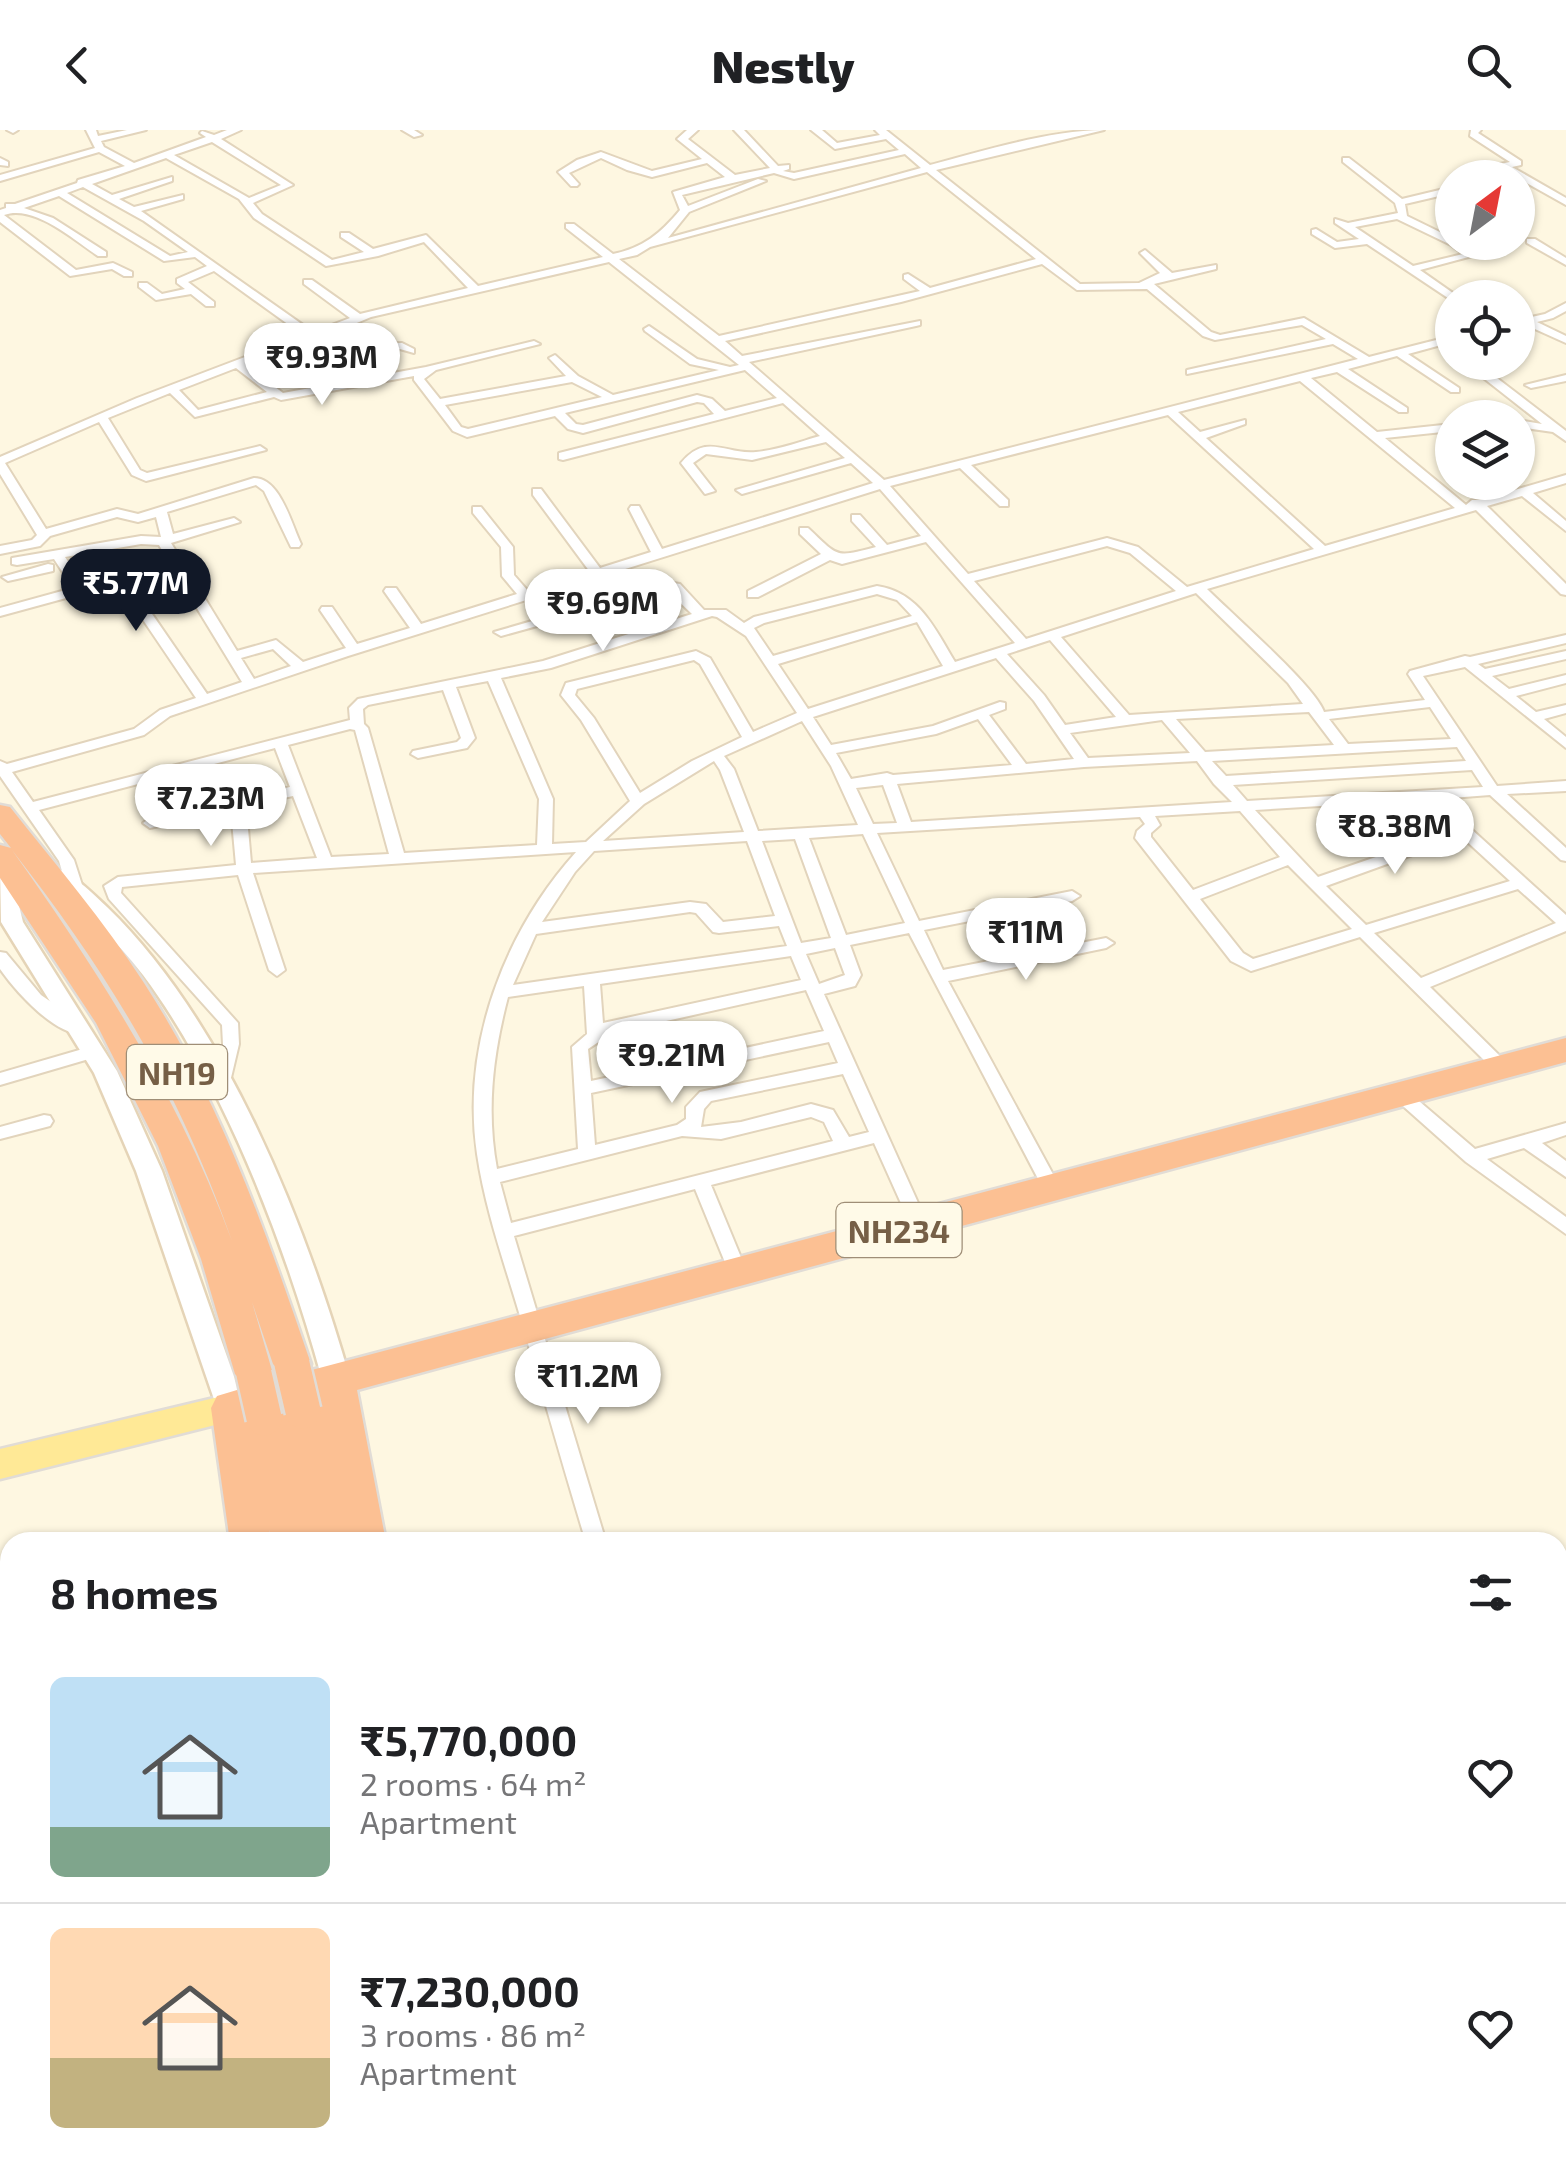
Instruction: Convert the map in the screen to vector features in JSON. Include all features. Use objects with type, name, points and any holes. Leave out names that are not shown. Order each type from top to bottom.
[{"type":"highway","name":"NH19","points":[[14,811],[40,866],[111,959],[183,1082],[247,1228],[292,1364],[266,1412]]},
{"type":"highway","name":"NH19","points":[[0,855],[92,990],[141,1074],[236,1305],[266,1412],[290,1532]]},
{"type":"highway","name":"NH234","points":[[266,1412],[336,1379],[1566,1050]]},
{"type":"highway","points":[[336,1379],[364,1532]]},
{"type":"highway","name":"NH19","points":[[266,1412],[324,1532]]},
{"type":"highway","points":[[251,1532],[266,1412]]},
{"type":"main road","points":[[40,866],[125,934],[160,977],[222,1082],[303,1267],[336,1379]]},
{"type":"main road","points":[[0,872],[12,922],[87,1041],[266,1412],[0,1464]]},
{"type":"street","points":[[0,178],[96,139],[141,130]]},
{"type":"street","points":[[200,130],[288,185],[248,202]]},
{"type":"street","points":[[128,274],[112,266],[74,274],[0,215],[81,182],[236,130]]},
{"type":"street","points":[[695,130],[682,139],[731,180]]},
{"type":"street","points":[[739,130],[778,171]]},
{"type":"street","points":[[816,130],[831,144],[851,153]]},
{"type":"street","points":[[648,245],[685,239],[930,168],[1099,130]]},
{"type":"street","points":[[1476,130],[1473,134],[1516,160]]},
{"type":"street","points":[[851,153],[884,133],[1085,289],[1144,284],[1212,267]]},
{"type":"street","points":[[96,139],[131,165]]},
{"type":"street","points":[[685,210],[678,193],[851,153],[907,151]]},
{"type":"street","points":[[164,153],[248,202],[258,216],[330,264],[430,239],[475,289]]},
{"type":"street","points":[[574,184],[563,172],[598,154],[612,154],[647,173],[709,160]]},
{"type":"street","points":[[1346,160],[1400,202]]},
{"type":"street","points":[[44,534],[0,462],[172,389],[352,322],[475,289],[614,259],[668,233],[672,220],[685,210],[778,171]]},
{"type":"street","points":[[109,199],[170,180]]},
{"type":"street","points":[[81,182],[148,219],[314,338]]},
{"type":"street","points":[[1535,184],[1566,202]]},
{"type":"street","points":[[58,191],[168,259],[196,254]]},
{"type":"street","points":[[1400,202],[1435,194]]},
{"type":"street","points":[[130,212],[179,197]]},
{"type":"street","points":[[0,202],[50,220],[102,254]]},
{"type":"street","points":[[1400,202],[1397,205],[1406,212],[1398,216],[1342,224],[1435,285]]},
{"type":"street","points":[[1398,216],[1435,233]]},
{"type":"street","points":[[570,226],[718,340],[882,484],[969,578],[1023,644]]},
{"type":"street","points":[[1316,232],[1335,245],[1369,241]]},
{"type":"street","points":[[345,235],[374,254]]},
{"type":"street","points":[[1535,243],[1566,262]]},
{"type":"street","points":[[1145,253],[1166,272],[1164,278]]},
{"type":"street","points":[[718,340],[929,292],[1044,260]]},
{"type":"street","points":[[1412,269],[1451,260]]},
{"type":"street","points":[[210,304],[182,279],[215,267]]},
{"type":"street","points":[[946,268],[964,282]]},
{"type":"street","points":[[908,277],[929,292]]},
{"type":"street","points":[[308,282],[374,348],[402,346],[410,351]]},
{"type":"street","points":[[1144,284],[1213,337],[1304,321],[1370,362]]},
{"type":"street","points":[[143,286],[160,298],[192,290]]},
{"type":"street","points":[[1535,317],[1566,306]]},
{"type":"street","points":[[839,313],[864,334]]},
{"type":"street","points":[[426,370],[418,378],[457,429],[466,433],[916,324]]},
{"type":"street","points":[[1535,327],[1566,340]]},
{"type":"street","points":[[649,329],[694,362],[743,365]]},
{"type":"street","points":[[1191,372],[1337,340]]},
{"type":"street","points":[[172,389],[195,414],[272,394],[290,395],[330,384],[346,387],[534,344]]},
{"type":"street","points":[[76,891],[66,860],[14,811],[1,769],[138,732],[165,713],[354,649],[882,484],[1435,347]]},
{"type":"street","points":[[1401,354],[1455,390]]},
{"type":"street","points":[[555,358],[574,378],[613,400]]},
{"type":"street","points":[[239,365],[272,394]]},
{"type":"street","points":[[1340,369],[1403,410]]},
{"type":"street","points":[[437,403],[574,378]]},
{"type":"street","points":[[1303,378],[1374,436],[1470,505],[1566,591]]},
{"type":"street","points":[[1532,385],[1566,378]]},
{"type":"street","points":[[1492,380],[1562,433]]},
{"type":"street","points":[[558,413],[572,428],[589,428],[697,398],[708,401],[722,415]]},
{"type":"street","points":[[589,428],[591,440],[560,449],[567,461],[786,399]]},
{"type":"street","points":[[1169,410],[1322,550]]},
{"type":"street","points":[[102,418],[136,472],[146,477],[260,450]]},
{"type":"street","points":[[1199,436],[1241,422]]},
{"type":"street","points":[[1535,427],[1562,433]]},
{"type":"street","points":[[1374,436],[1435,429]]},
{"type":"street","points":[[708,491],[687,463],[690,458],[724,448],[750,456],[830,438]]},
{"type":"street","points":[[742,490],[854,459]]},
{"type":"street","points":[[962,463],[1004,503]]},
{"type":"street","points":[[1535,487],[1566,479]]},
{"type":"street","points":[[0,550],[36,542],[44,534],[117,512],[138,518],[262,482],[295,544]]},
{"type":"street","points":[[537,492],[598,574]]},
{"type":"street","points":[[593,1532],[505,1231],[484,1137],[482,1089],[488,1040],[502,992],[531,929],[587,848],[638,802],[750,738],[805,715],[1488,500]]},
{"type":"street","points":[[1535,500],[1566,527]]},
{"type":"street","points":[[636,509],[658,554]]},
{"type":"street","points":[[476,510],[506,547],[508,576],[526,597]]},
{"type":"street","points":[[158,512],[176,564],[250,684]]},
{"type":"street","points":[[856,518],[885,550]]},
{"type":"street","points":[[8,576],[141,540],[165,541],[234,522]]},
{"type":"street","points":[[804,531],[830,555],[849,560],[932,537]]},
{"type":"street","points":[[969,578],[1107,542],[1134,550],[1192,590],[1319,711],[1345,750]]},
{"type":"street","points":[[753,594],[830,555]]},
{"type":"street","points":[[17,562],[60,560]]},
{"type":"street","points":[[60,560],[90,605],[134,598],[204,700]]},
{"type":"street","points":[[0,612],[176,564]]},
{"type":"street","points":[[501,632],[666,586],[676,588],[701,615]]},
{"type":"street","points":[[391,590],[419,630]]},
{"type":"street","points":[[749,634],[747,627],[759,620],[876,590],[901,595],[952,667]]},
{"type":"street","points":[[327,610],[354,649]]},
{"type":"street","points":[[398,858],[357,725],[356,708],[363,702],[546,665],[701,615],[720,613],[749,634],[828,750],[938,976],[1052,1190]]},
{"type":"street","points":[[769,662],[918,618]]},
{"type":"street","points":[[1052,635],[1126,720]]},
{"type":"street","points":[[232,656],[276,644],[300,667]]},
{"type":"street","points":[[1565,644],[1465,660],[1415,674],[1492,789],[1566,856]]},
{"type":"street","points":[[1482,674],[1565,644]]},
{"type":"street","points":[[998,652],[1064,730],[1084,764]]},
{"type":"street","points":[[638,802],[587,718],[568,695],[571,686],[696,655],[705,660],[750,738]]},
{"type":"street","points":[[1465,660],[1564,740]]},
{"type":"street","points":[[492,674],[546,799],[544,850]]},
{"type":"street","points":[[1506,694],[1566,679]]},
{"type":"street","points":[[418,754],[462,745],[468,738],[447,683]]},
{"type":"street","points":[[1064,730],[1166,716],[1432,703]]},
{"type":"street","points":[[828,750],[936,730],[983,716],[1000,706]]},
{"type":"street","points":[[1534,717],[1566,709]]},
{"type":"street","points":[[983,716],[1022,768]]},
{"type":"street","points":[[1166,716],[1239,805],[1290,859],[1500,1067]]},
{"type":"street","points":[[14,811],[357,725]]},
{"type":"street","points":[[280,743],[326,863]]},
{"type":"street","points":[[846,784],[1199,756],[1458,743]]},
{"type":"street","points":[[717,756],[727,768],[796,950],[919,1224]]},
{"type":"street","points":[[1219,781],[1474,765]]},
{"type":"street","points":[[887,778],[906,827]]},
{"type":"street","points":[[222,1082],[232,1031],[225,1014],[111,890],[126,879],[398,858],[1566,786]]},
{"type":"street","points":[[150,823],[299,790]]},
{"type":"street","points":[[1420,985],[1566,925],[1424,794]]},
{"type":"street","points":[[238,803],[244,870],[277,970]]},
{"type":"street","points":[[1144,812],[1153,825],[1144,831],[1144,838],[1237,957],[1252,965],[1520,883]]},
{"type":"street","points":[[1315,884],[1463,832]]},
{"type":"street","points":[[587,1155],[580,1047],[595,1033],[852,979],[800,834]]},
{"type":"street","points":[[1190,898],[1290,859]]},
{"type":"street","points":[[502,992],[796,950],[1072,896]]},
{"type":"street","points":[[531,929],[690,908],[700,908],[720,928],[784,920]]},
{"type":"street","points":[[938,976],[1106,944]]},
{"type":"street","points":[[0,957],[26,994],[87,1041],[0,1079]]},
{"type":"street","points":[[592,979],[595,1033]]},
{"type":"street","points":[[581,1089],[834,1035]]},
{"type":"street","points":[[492,1178],[682,1130],[694,1122],[699,1100],[706,1096],[849,1067]]},
{"type":"street","points":[[1400,1094],[1472,1157],[1566,1228]]},
{"type":"street","points":[[682,1130],[721,1134],[814,1111],[831,1119],[844,1145]]},
{"type":"street","points":[[0,1133],[44,1122]]},
{"type":"street","points":[[1472,1157],[1566,1129]]},
{"type":"street","points":[[505,1231],[878,1136]]},
{"type":"street","points":[[1526,1142],[1566,1170]]},
{"type":"street","points":[[700,1183],[738,1272]]}]
